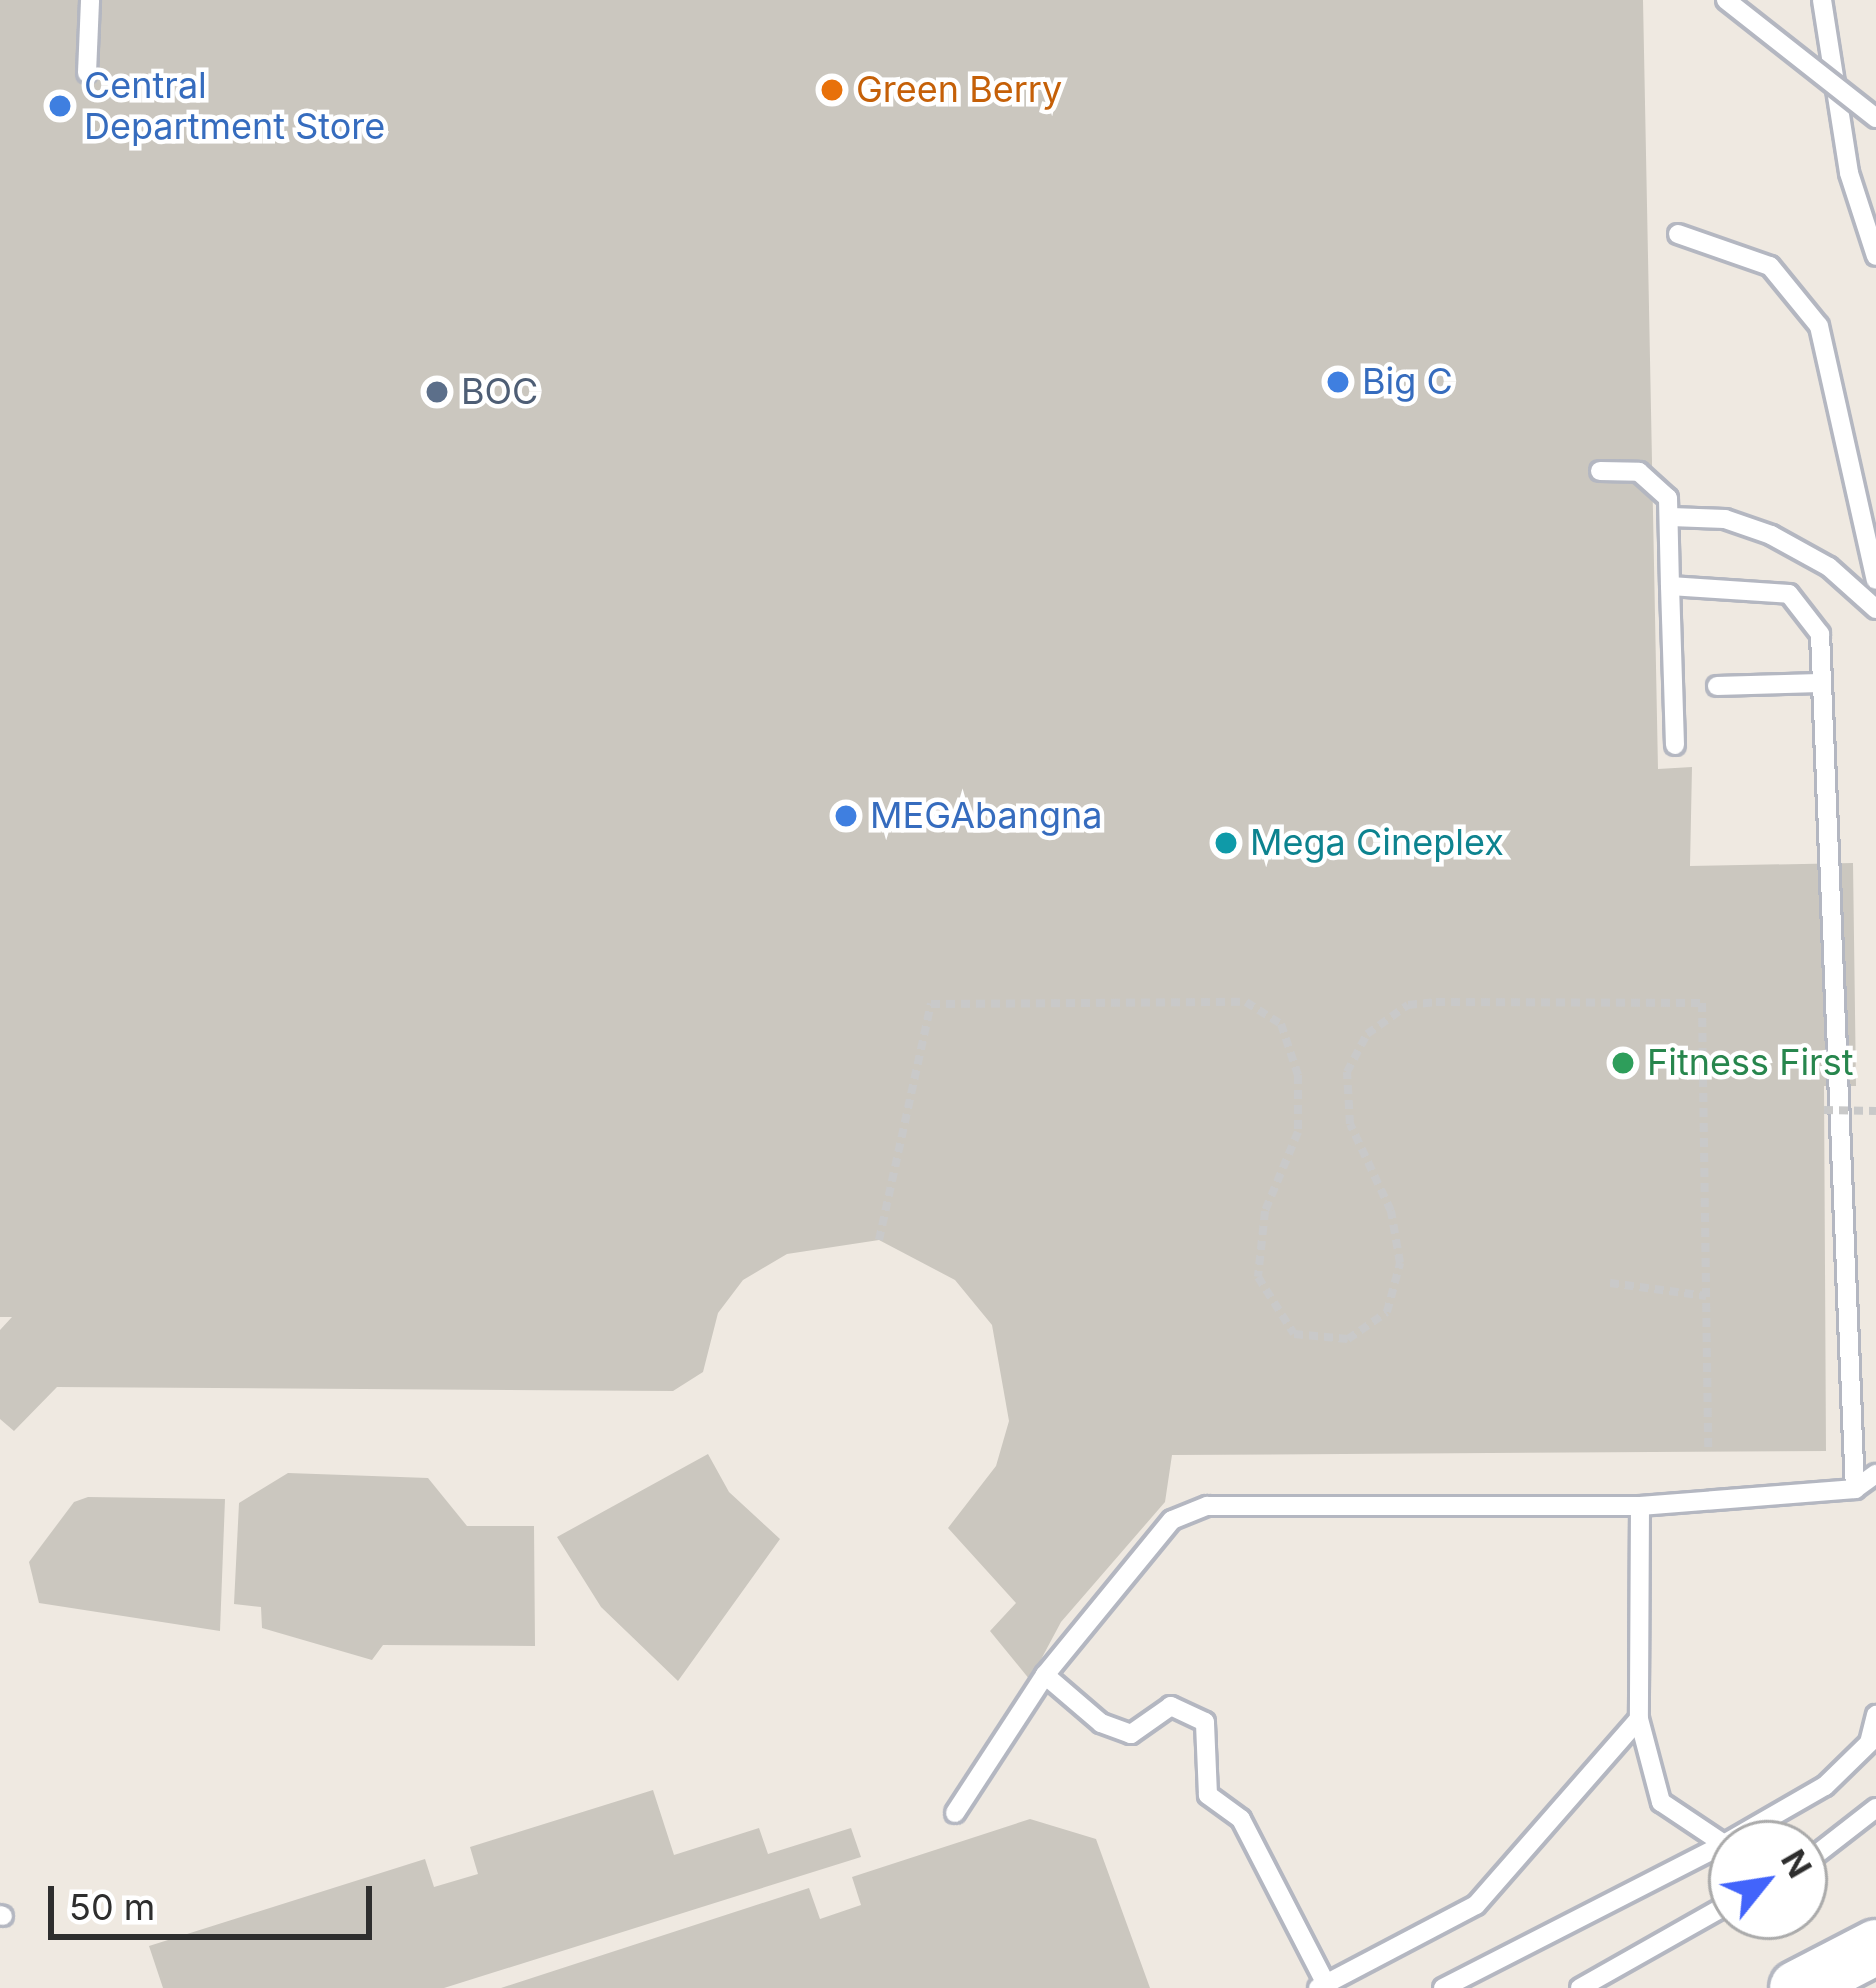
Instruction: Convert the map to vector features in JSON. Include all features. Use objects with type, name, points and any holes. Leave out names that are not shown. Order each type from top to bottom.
[{"type":"main road","points":[[1797,1988],[1876,1947]]},
{"type":"lane","points":[[87,73],[90,0]]},
{"type":"lane","points":[[1726,0],[1876,118]]},
{"type":"lane","points":[[1822,0],[1849,173],[1876,256]]},
{"type":"lane","points":[[1678,233],[1770,266],[1819,326],[1876,580]]},
{"type":"lane","points":[[1600,470],[1639,472],[1668,498],[1675,745]]},
{"type":"lane","points":[[1671,517],[1725,519],[1771,535],[1829,567],[1876,609]]},
{"type":"lane","points":[[1670,586],[1790,594],[1820,634],[1855,1489]]},
{"type":"lane","points":[[1717,686],[1819,683]]},
{"type":"lane","points":[[955,1813],[1046,1675],[1133,1560],[1172,1520],[1207,1506],[1640,1505],[1855,1489],[1876,1474]]},
{"type":"lane","points":[[1640,1505],[1639,1719],[1661,1802],[1708,1833]]},
{"type":"lane","points":[[1046,1675],[1101,1723],[1131,1734],[1171,1706],[1204,1722],[1212,1738],[1202,1782],[1241,1819],[1322,1986],[1476,1905],[1639,1719]]},
{"type":"lane","points":[[1766,1820],[1825,1786],[1869,1742],[1876,1714]]},
{"type":"lane","points":[[1828,1845],[1876,1808]]},
{"type":"lane","points":[[1443,1988],[1708,1852]]},
{"type":"lane","points":[[1580,1988],[1708,1916]]},
{"type":"path","points":[[878,1240],[931,1004],[1246,1002],[1281,1024],[1298,1075],[1298,1132],[1264,1211],[1258,1276],[1294,1334],[1348,1339],[1387,1312],[1400,1263],[1391,1211],[1360,1155],[1346,1099],[1367,1034],[1422,1004],[1702,1003],[1708,1452]]},
{"type":"path","points":[[1824,1110],[1876,1111]]},
{"type":"path","points":[[1610,1282],[1706,1296]]},
{"type":"building","name":"MEGAbangna","points":[[0,0],[1643,0],[1658,769],[1692,767],[1690,866],[1853,863],[1856,1086],[1824,1086],[1826,1451],[1172,1455],[1165,1502],[1061,1622],[1030,1680],[990,1631],[1016,1603],[948,1528],[996,1466],[1009,1421],[992,1325],[955,1280],[879,1240],[787,1254],[743,1280],[718,1313],[703,1372],[673,1391],[57,1387],[14,1431],[0,1419],[0,1330],[12,1317],[0,1317]]},
{"type":"building","points":[[708,1454],[729,1492],[780,1539],[678,1681],[601,1607],[557,1537]]},
{"type":"building","points":[[288,1473],[428,1478],[467,1526],[534,1526],[535,1646],[383,1645],[372,1660],[262,1628],[261,1607],[234,1604],[239,1503]]},
{"type":"building","points":[[88,1497],[225,1499],[220,1631],[39,1603],[29,1562],[74,1502]]},
{"type":"building","points":[[653,1790],[674,1855],[759,1828],[768,1854],[851,1828],[861,1857],[444,1988],[163,1988],[149,1946],[425,1859],[434,1887],[478,1874],[470,1847]]},
{"type":"building","points":[[1030,1819],[1096,1839],[1150,1988],[501,1988],[809,1888],[820,1919],[861,1905],[852,1877]]},
{"type":"place","name":"Green Berry","points":[[832,90]]},
{"type":"place","name":"Central Department Store","points":[[60,106]]},
{"type":"place","name":"Big C","points":[[1338,382]]},
{"type":"place","name":"BOC","points":[[437,392]]},
{"type":"place","name":"MEGAbangna","points":[[846,816]]},
{"type":"place","name":"Mega Cineplex","points":[[1226,843]]},
{"type":"place","name":"Fitness First","points":[[1623,1063]]}]
